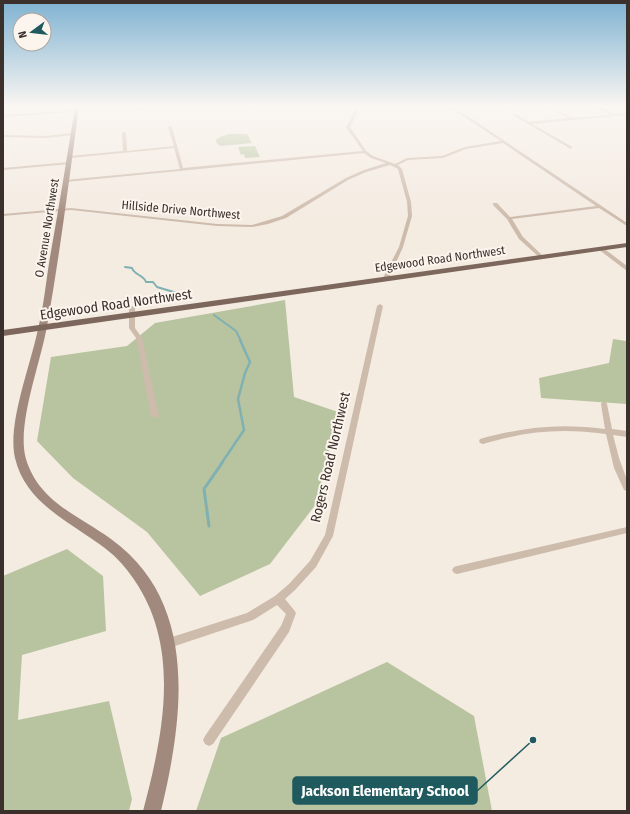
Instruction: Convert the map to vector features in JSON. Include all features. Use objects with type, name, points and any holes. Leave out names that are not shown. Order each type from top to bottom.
[{"type":"main road","name":"Edgewood Road Northwest","points":[[3,326],[43,324],[627,245]]},
{"type":"main road","name":"Edgewood Road Northwest","points":[[3,333],[43,324]]},
{"type":"street","name":"O Avenue Northwest","points":[[43,324],[71,145]]},
{"type":"street","points":[[125,145],[125,152]]},
{"type":"street","points":[[360,145],[365,152],[372,157],[391,163],[400,169],[409,202],[410,216],[401,247],[386,278]]},
{"type":"street","name":"Hillside Drive Northwest","points":[[3,215],[62,209],[217,225],[252,226],[284,217],[347,179],[365,171],[407,159],[443,156],[465,148],[485,145]]},
{"type":"street","points":[[508,145],[627,225]]},
{"type":"street","points":[[566,145],[571,148]]},
{"type":"street","points":[[3,169],[125,152],[176,147],[182,170]]},
{"type":"street","points":[[66,181],[365,152]]},
{"type":"street","name":"Hillside Drive Northwest","points":[[391,163],[407,159]]},
{"type":"street","points":[[495,204],[509,218],[521,238],[541,256]]},
{"type":"street","points":[[509,218],[600,207]]},
{"type":"street","points":[[600,248],[627,269]]},
{"type":"street","name":"Rogers Road Northwest","points":[[169,643],[250,617],[278,599],[292,587],[313,564],[329,536],[380,306]]},
{"type":"street","points":[[132,312],[132,328],[139,338],[155,416]]},
{"type":"street","points":[[43,324],[18,430],[17,447],[21,464],[30,484],[45,501],[59,513],[106,542],[127,560],[150,592],[158,610],[169,643],[173,674],[171,723],[160,781],[152,811]]},
{"type":"street","points":[[604,404],[609,432],[621,477],[627,488]]},
{"type":"street","points":[[483,441],[539,429],[554,428],[571,428],[627,434]]},
{"type":"street","points":[[457,570],[627,530]]},
{"type":"street","points":[[209,740],[285,629],[291,613],[278,599]]},
{"type":"green space","points":[[255,146],[260,157],[245,158],[244,154],[241,155],[238,147]]},
{"type":"green space","points":[[285,300],[294,397],[338,412],[316,504],[270,564],[200,596],[147,532],[73,478],[37,441],[51,357],[127,346],[155,323]]},
{"type":"green space","points":[[613,339],[626,341],[627,404],[541,398],[539,378],[609,363]]},
{"type":"green space","points":[[67,549],[103,576],[106,631],[22,655],[18,720],[109,701],[132,799],[129,811],[3,811],[3,576]]},
{"type":"green space","points":[[387,662],[474,716],[492,811],[196,811],[221,738]]},
{"type":"waterway","points":[[125,267],[132,268],[146,282],[153,282],[157,287],[177,293]]},
{"type":"waterway","points":[[214,315],[236,331],[241,341]]},
{"type":"waterway","points":[[221,464],[244,430],[238,399],[245,373],[250,362],[240,340]]},
{"type":"waterway","points":[[209,526],[204,489],[222,463]]},
{"type":"place","name":"Jackson Elementary School","points":[[533,740]]}]
